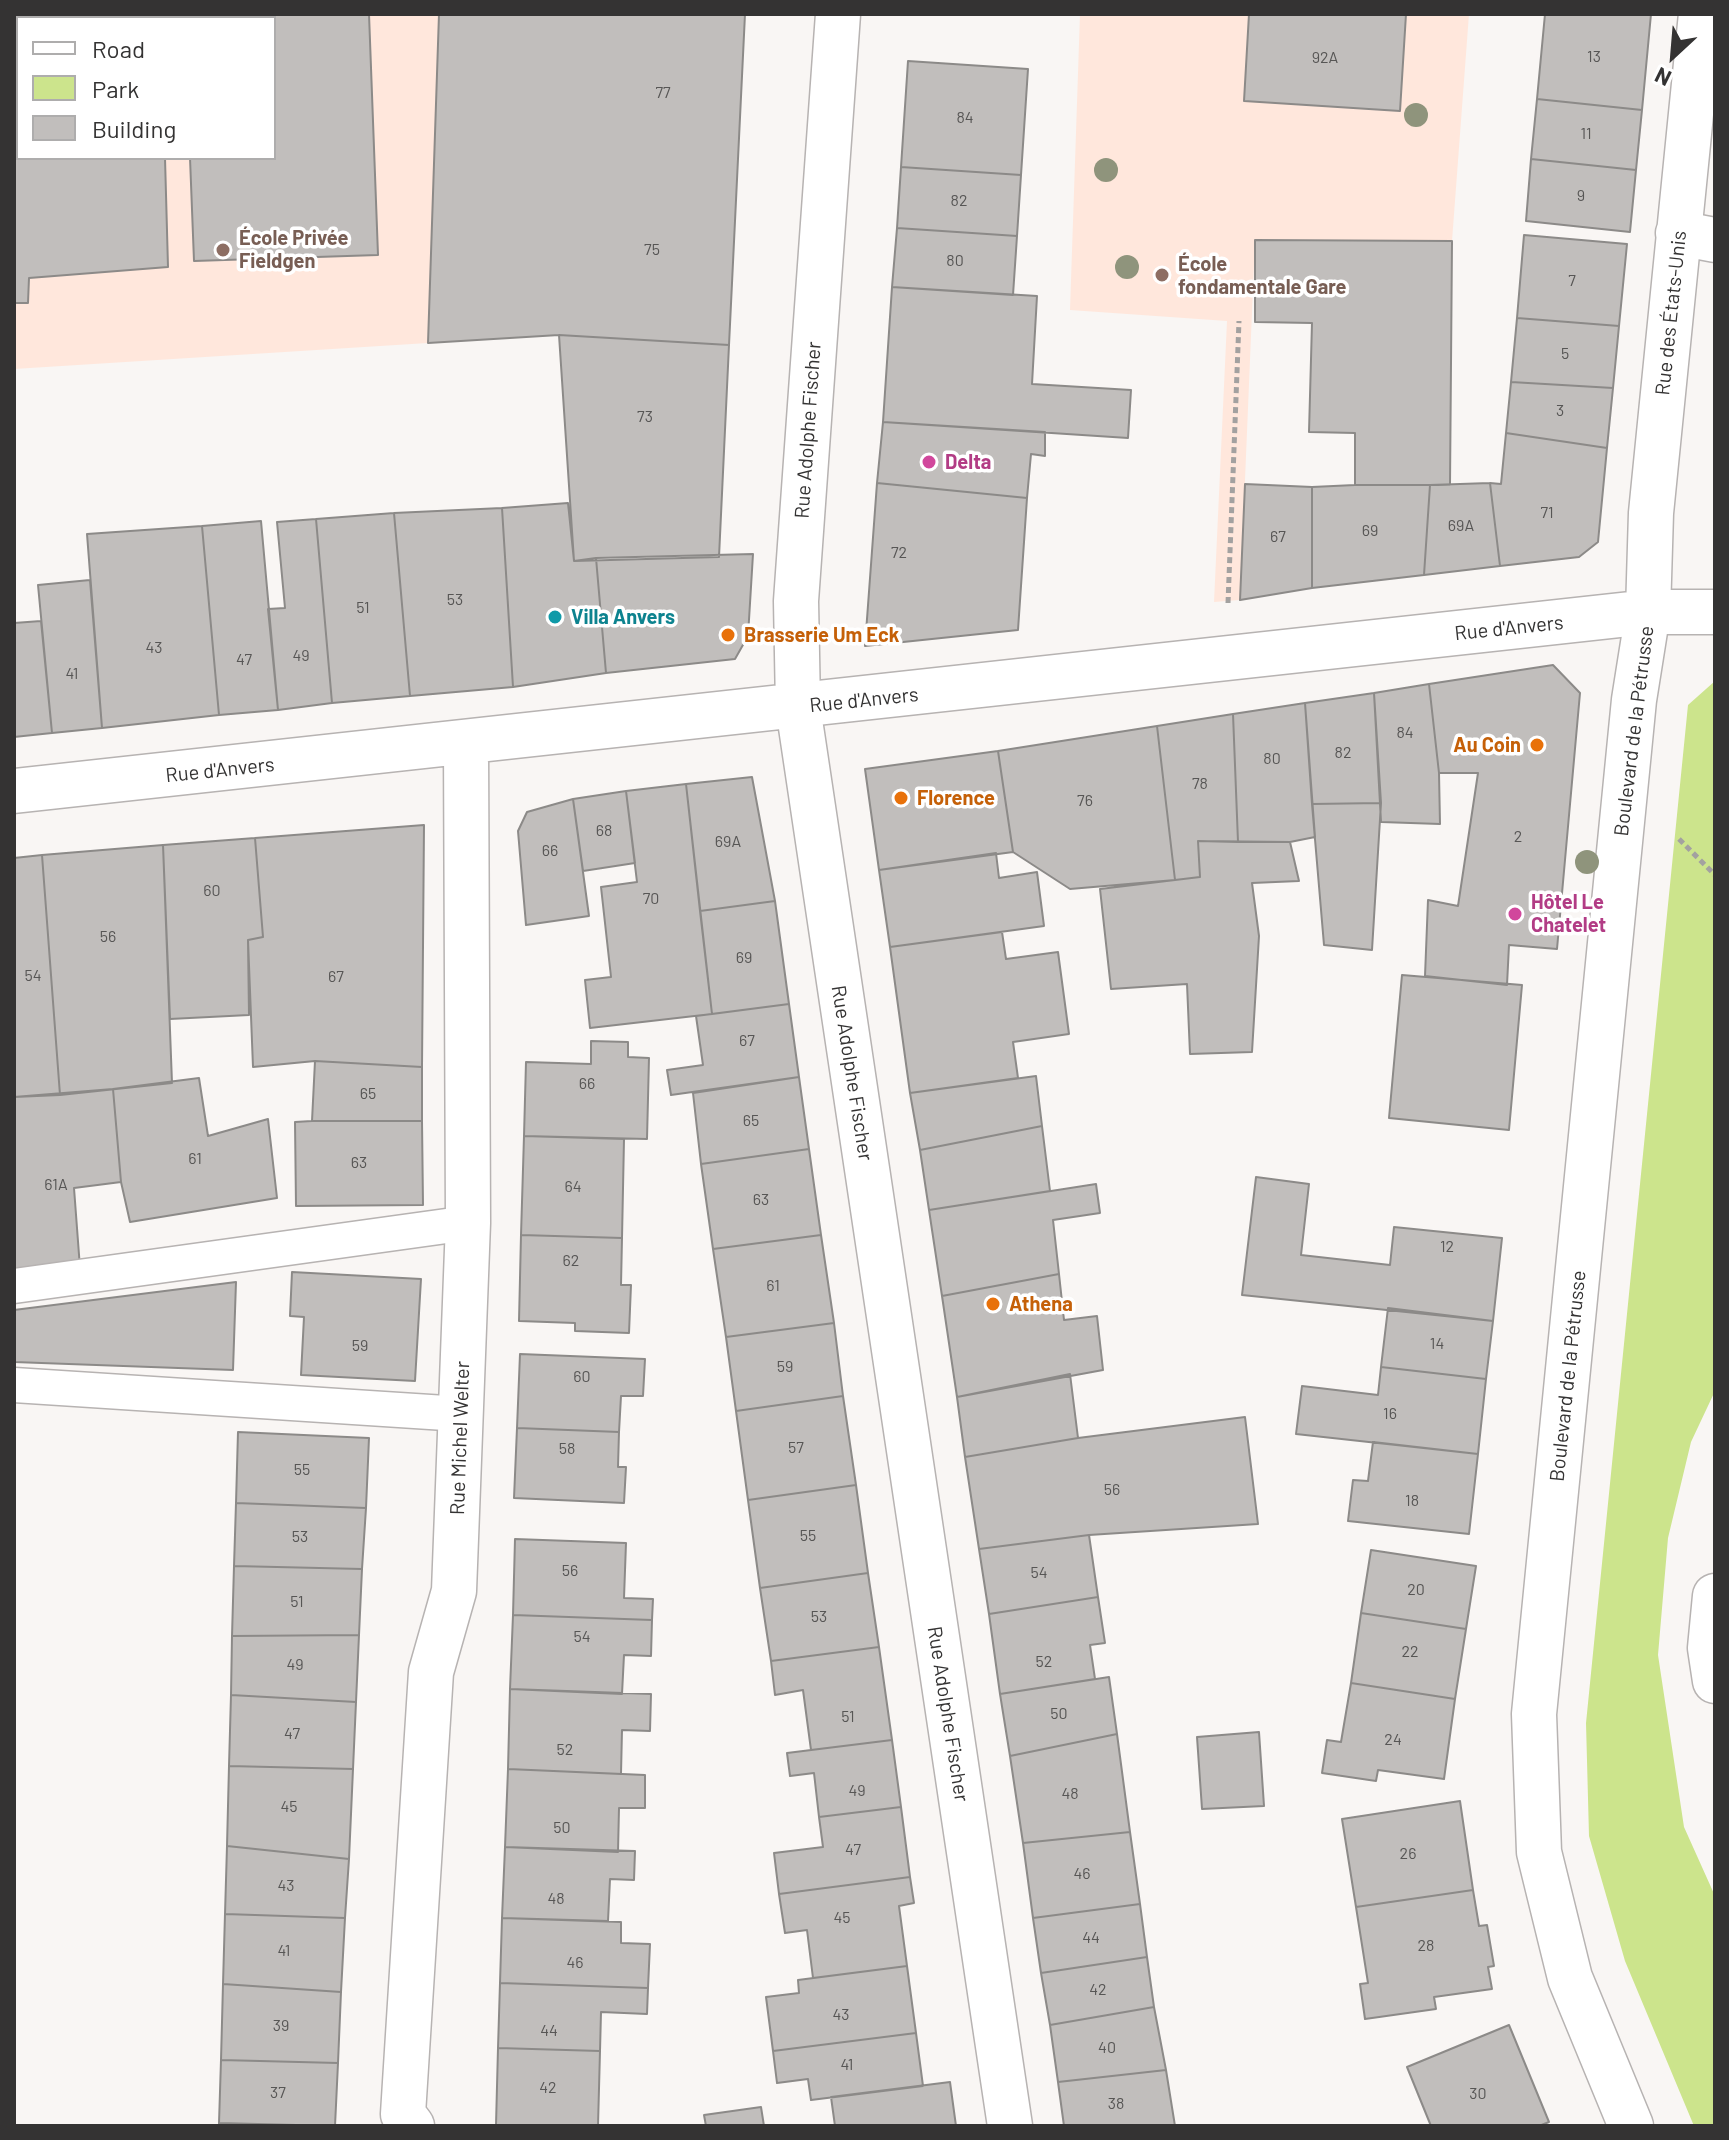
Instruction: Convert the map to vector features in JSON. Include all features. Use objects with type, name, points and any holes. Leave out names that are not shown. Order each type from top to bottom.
[{"type":"street","name":"Rue Adolphe Fischer","points":[[838,14],[796,601],[798,707],[1010,2126]]},
{"type":"street","name":"Rue des États-Unis","points":[[1648,612],[1651,513],[1697,237],[1701,14]]},
{"type":"street","name":"Rue d'Anvers","points":[[14,791],[466,744],[1648,612],[1715,612]]},
{"type":"street","name":"Boulevard de la Pétrusse","points":[[1631,2126],[1570,1978],[1539,1852],[1534,1714],[1634,700],[1648,612]]},
{"type":"street","name":"Rue Michel Welter","points":[[412,2126],[403,2114],[431,1672],[454,1591],[461,1414],[468,1223],[466,744]]},
{"type":"street","points":[[1715,1596],[1710,1648],[1715,1681]]},
{"type":"lane","points":[[14,1286],[468,1223]]},
{"type":"lane","points":[[14,1385],[461,1414]]},
{"type":"path","points":[[1225,660],[1239,321]]},
{"type":"shaded area","name":"École Privée Fieldgen","points":[[14,14],[439,14],[428,343],[14,369]]},
{"type":"shaded area","name":"École fondamentale Gare","points":[[1080,14],[1469,14],[1452,241],[1255,240],[1240,600],[1214,602],[1227,321],[1070,310]]},
{"type":"green space","points":[[1715,681],[1715,1391],[1691,1442],[1668,1538],[1658,1655],[1684,1827],[1715,1896],[1715,2126],[1694,2126],[1625,1961],[1589,1836],[1586,1723],[1688,705]]},
{"type":"building","points":[[369,14],[378,255],[194,261],[190,160],[276,160],[276,16],[184,16]]},
{"type":"building","points":[[439,14],[745,14],[729,345],[559,335],[428,343]]},
{"type":"building","points":[[1249,14],[1406,14],[1400,111],[1244,101]]},
{"type":"building","points":[[1545,14],[1651,14],[1642,110],[1537,99]]},
{"type":"building","points":[[908,61],[1028,69],[1021,175],[901,167]]},
{"type":"building","points":[[16,81],[16,160],[165,160],[168,267],[29,278],[28,303],[14,303]]},
{"type":"building","points":[[1537,99],[1642,110],[1636,170],[1531,159]]},
{"type":"building","points":[[1531,159],[1636,170],[1630,232],[1526,221]]},
{"type":"building","points":[[901,167],[1021,175],[1017,236],[897,228]]},
{"type":"building","points":[[897,228],[1017,236],[1013,295],[892,287]]},
{"type":"building","points":[[1524,235],[1627,244],[1619,326],[1517,318]]},
{"type":"building","points":[[1255,240],[1452,241],[1450,485],[1355,485],[1355,433],[1309,432],[1312,323],[1255,322]]},
{"type":"building","points":[[892,287],[1037,296],[1032,384],[1131,390],[1128,438],[883,422]]},
{"type":"building","points":[[1517,318],[1619,326],[1613,388],[1511,382]]},
{"type":"building","points":[[559,335],[729,345],[719,557],[574,561]]},
{"type":"building","points":[[1511,382],[1613,388],[1607,448],[1506,433]]},
{"type":"building","points":[[883,422],[1045,432],[1045,456],[1031,454],[1027,498],[877,483]]},
{"type":"building","points":[[1506,433],[1607,448],[1598,542],[1579,557],[1500,566],[1490,483],[1501,484]]},
{"type":"building","points":[[877,483],[1027,498],[1018,630],[865,646]]},
{"type":"building","points":[[1490,483],[1500,566],[1424,575],[1430,485]]},
{"type":"building","points":[[1245,484],[1312,487],[1312,588],[1240,600]]},
{"type":"building","points":[[1430,485],[1424,575],[1312,588],[1312,487]]},
{"type":"building","name":"Villa Anvers","points":[[568,503],[574,561],[596,558],[606,673],[513,687],[502,508]]},
{"type":"building","points":[[502,508],[513,687],[410,696],[394,513]]},
{"type":"building","points":[[394,513],[410,696],[332,703],[316,519]]},
{"type":"building","points":[[316,519],[332,703],[278,710],[268,609],[285,608],[277,522]]},
{"type":"building","points":[[261,521],[278,710],[219,715],[202,526]]},
{"type":"building","points":[[202,526],[219,715],[102,728],[87,534]]},
{"type":"building","points":[[753,554],[748,636],[735,659],[606,673],[596,558]]},
{"type":"building","points":[[90,580],[102,728],[52,733],[38,585]]},
{"type":"building","points":[[41,621],[52,733],[14,737],[14,623]]},
{"type":"building","points":[[1553,665],[1580,693],[1557,949],[1509,945],[1507,985],[1425,976],[1428,900],[1458,906],[1478,773],[1439,773],[1429,684]]},
{"type":"building","points":[[1429,684],[1439,773],[1440,824],[1381,822],[1374,693]]},
{"type":"building","points":[[1374,693],[1381,803],[1312,804],[1305,703]]},
{"type":"building","points":[[1305,703],[1315,837],[1290,842],[1238,842],[1233,714]]},
{"type":"building","points":[[1233,714],[1238,842],[1198,841],[1200,877],[1175,880],[1157,726]]},
{"type":"building","points":[[1157,726],[1175,880],[1070,889],[1013,852],[998,751]]},
{"type":"building","points":[[998,751],[1013,852],[879,870],[865,769]]},
{"type":"building","points":[[752,777],[775,901],[700,911],[686,784]]},
{"type":"building","points":[[686,784],[712,1014],[590,1028],[585,980],[611,977],[601,887],[637,882],[626,791]]},
{"type":"building","points":[[626,791],[635,863],[583,871],[573,799]]},
{"type":"building","points":[[573,799],[589,916],[526,925],[518,831],[527,812]]},
{"type":"building","points":[[1381,803],[1372,950],[1324,945],[1312,804]]},
{"type":"building","points":[[424,825],[422,1067],[315,1061],[253,1067],[248,940],[263,937],[255,838]]},
{"type":"building","points":[[255,838],[263,937],[248,940],[249,1015],[170,1019],[163,845]]},
{"type":"building","points":[[1198,841],[1290,842],[1299,881],[1252,883],[1259,936],[1252,1052],[1190,1054],[1187,984],[1111,989],[1100,889],[1200,877]]},
{"type":"building","points":[[163,845],[172,1083],[60,1095],[42,855]]},
{"type":"building","points":[[996,853],[999,878],[1037,872],[1044,926],[890,947],[879,870]]},
{"type":"building","points":[[42,855],[60,1095],[14,1097],[14,858]]},
{"type":"building","points":[[775,901],[789,1004],[712,1014],[700,911]]},
{"type":"building","points":[[1002,932],[1006,959],[1058,952],[1069,1034],[1013,1042],[1018,1078],[910,1093],[890,947]]},
{"type":"building","points":[[1402,975],[1522,985],[1509,1130],[1389,1118]]},
{"type":"building","points":[[789,1004],[799,1077],[671,1095],[667,1070],[703,1065],[696,1016]]},
{"type":"building","points":[[591,1041],[628,1042],[628,1057],[649,1058],[647,1139],[524,1136],[526,1062],[591,1064]]},
{"type":"building","points":[[315,1061],[422,1067],[422,1121],[312,1121]]},
{"type":"building","points":[[1036,1076],[1042,1126],[920,1150],[910,1093]]},
{"type":"building","points":[[799,1077],[809,1149],[701,1164],[693,1093]]},
{"type":"building","points":[[199,1078],[208,1136],[268,1119],[277,1198],[130,1222],[121,1182],[113,1089]]},
{"type":"building","points":[[113,1089],[121,1182],[74,1188],[80,1268],[14,1275],[14,1097]]},
{"type":"building","points":[[422,1121],[423,1205],[296,1206],[295,1122]]},
{"type":"building","points":[[1042,1126],[1050,1191],[929,1210],[920,1150]]},
{"type":"building","points":[[524,1136],[624,1139],[622,1238],[521,1235]]},
{"type":"building","points":[[809,1149],[821,1235],[713,1249],[701,1164]]},
{"type":"building","points":[[1256,1177],[1309,1184],[1301,1255],[1390,1265],[1394,1227],[1502,1238],[1493,1321],[1242,1295]]},
{"type":"building","points":[[1096,1184],[1100,1213],[1053,1220],[1059,1274],[942,1296],[929,1210]]},
{"type":"building","points":[[521,1235],[622,1238],[621,1285],[631,1285],[629,1333],[575,1331],[575,1323],[519,1321]]},
{"type":"building","points":[[821,1235],[834,1323],[726,1337],[713,1249]]},
{"type":"building","points":[[292,1272],[421,1279],[415,1381],[301,1375],[304,1317],[290,1316]]},
{"type":"building","points":[[1059,1274],[1064,1320],[1097,1316],[1103,1370],[957,1397],[942,1296]]},
{"type":"building","points":[[236,1282],[233,1370],[14,1362],[14,1310]]},
{"type":"building","points":[[1388,1308],[1493,1321],[1486,1379],[1381,1367]]},
{"type":"building","points":[[834,1323],[843,1396],[736,1411],[726,1337]]},
{"type":"building","points":[[520,1354],[645,1359],[643,1396],[621,1396],[619,1432],[517,1428]]},
{"type":"building","points":[[1381,1367],[1486,1379],[1478,1454],[1296,1434],[1302,1386],[1378,1395]]},
{"type":"building","points":[[1070,1374],[1078,1438],[965,1457],[957,1397]]},
{"type":"building","points":[[843,1396],[856,1485],[748,1500],[736,1411]]},
{"type":"building","points":[[1245,1417],[1258,1524],[1089,1535],[979,1549],[965,1457],[1078,1438]]},
{"type":"building","points":[[517,1428],[619,1432],[618,1467],[626,1467],[624,1503],[514,1498]]},
{"type":"building","points":[[238,1432],[369,1438],[366,1508],[236,1503]]},
{"type":"building","points":[[1373,1442],[1478,1454],[1469,1534],[1348,1521],[1353,1480],[1368,1481]]},
{"type":"building","points":[[856,1485],[868,1573],[760,1588],[748,1500]]},
{"type":"building","points":[[236,1503],[366,1508],[362,1569],[234,1566]]},
{"type":"building","points":[[1089,1535],[1098,1597],[989,1614],[979,1549]]},
{"type":"building","points":[[515,1539],[626,1543],[624,1598],[653,1599],[652,1620],[513,1615]]},
{"type":"building","points":[[1371,1550],[1476,1566],[1466,1629],[1361,1613]]},
{"type":"building","points":[[234,1566],[362,1569],[359,1635],[232,1636]]},
{"type":"building","points":[[868,1573],[879,1647],[771,1661],[760,1588]]},
{"type":"building","points":[[1098,1597],[1105,1643],[1090,1645],[1095,1679],[1000,1694],[989,1614]]},
{"type":"building","points":[[1361,1613],[1466,1629],[1455,1699],[1351,1683]]},
{"type":"building","points":[[513,1615],[652,1620],[651,1656],[624,1655],[622,1694],[510,1689]]},
{"type":"building","points":[[359,1635],[356,1702],[231,1695],[232,1636]]},
{"type":"building","points":[[879,1647],[892,1740],[811,1750],[803,1690],[775,1695],[771,1661]]},
{"type":"building","points":[[1109,1677],[1117,1734],[1010,1756],[1000,1694]]},
{"type":"building","points":[[1351,1683],[1455,1699],[1444,1779],[1378,1770],[1376,1781],[1322,1773],[1327,1740],[1341,1742]]},
{"type":"building","points":[[510,1689],[651,1694],[650,1731],[622,1730],[621,1774],[508,1769]]},
{"type":"building","points":[[231,1695],[356,1702],[353,1769],[229,1766]]},
{"type":"building","points":[[1259,1732],[1264,1806],[1202,1809],[1197,1737]]},
{"type":"building","points":[[1117,1734],[1130,1832],[1023,1843],[1010,1756]]},
{"type":"building","points":[[892,1740],[901,1807],[819,1817],[814,1773],[790,1776],[787,1753]]},
{"type":"building","points":[[229,1766],[353,1769],[349,1859],[227,1846]]},
{"type":"building","points":[[508,1769],[645,1775],[645,1808],[619,1808],[618,1852],[505,1847]]},
{"type":"building","points":[[1460,1801],[1473,1890],[1356,1907],[1342,1819]]},
{"type":"building","points":[[901,1807],[910,1877],[779,1894],[774,1853],[823,1847],[819,1817]]},
{"type":"building","points":[[1130,1832],[1140,1904],[1033,1918],[1023,1843]]},
{"type":"building","points":[[227,1846],[349,1859],[345,1918],[225,1914]]},
{"type":"building","points":[[505,1847],[635,1851],[634,1880],[610,1879],[608,1921],[502,1918]]},
{"type":"building","points":[[910,1877],[914,1903],[899,1906],[907,1966],[813,1978],[807,1930],[785,1933],[779,1894]]},
{"type":"building","points":[[1473,1890],[1479,1926],[1487,1925],[1494,1966],[1488,1967],[1492,1989],[1434,1997],[1436,2009],[1365,2019],[1360,1984],[1368,1983],[1356,1907]]},
{"type":"building","points":[[1140,1904],[1147,1957],[1041,1973],[1033,1918]]},
{"type":"building","points":[[225,1914],[345,1918],[341,1992],[223,1984]]},
{"type":"building","points":[[502,1918],[621,1922],[621,1943],[650,1944],[648,1988],[500,1983]]},
{"type":"building","points":[[1147,1957],[1154,2007],[1050,2025],[1041,1973]]},
{"type":"building","points":[[907,1966],[916,2033],[773,2051],[766,1997],[799,1993],[798,1980]]},
{"type":"building","points":[[500,1983],[648,1988],[647,2014],[601,2012],[600,2051],[498,2048]]},
{"type":"building","points":[[223,1984],[341,1992],[338,2063],[221,2060]]},
{"type":"building","points":[[1154,2007],[1166,2070],[1058,2082],[1050,2025]]},
{"type":"building","points":[[1509,2025],[1549,2122],[1539,2126],[1431,2126],[1407,2067]]},
{"type":"building","points":[[916,2033],[923,2086],[811,2100],[808,2079],[777,2083],[773,2051]]},
{"type":"building","points":[[498,2048],[600,2051],[598,2126],[496,2125]]},
{"type":"building","points":[[221,2060],[338,2063],[335,2126],[219,2123]]},
{"type":"building","points":[[1166,2070],[1175,2126],[1064,2126],[1058,2082]]},
{"type":"building","points":[[950,2082],[956,2126],[835,2126],[831,2097]]},
{"type":"building","points":[[761,2107],[764,2126],[706,2126],[704,2115]]},
{"type":"building","points":[[219,2123],[304,2126],[219,2126]]},
{"type":"place","name":"École Privée Fieldgen","points":[[223,250]]},
{"type":"place","name":"École fondamentale Gare","points":[[1162,275]]},
{"type":"place","name":"Delta","points":[[929,462]]},
{"type":"place","name":"Villa Anvers","points":[[555,617]]},
{"type":"place","name":"Brasserie Um Eck","points":[[728,635]]},
{"type":"place","name":"Au Coin","points":[[1537,745]]},
{"type":"place","name":"Florence","points":[[901,798]]},
{"type":"place","name":"Hôtel Le Chatelet","points":[[1515,914]]},
{"type":"place","name":"Athena","points":[[993,1304]]}]
